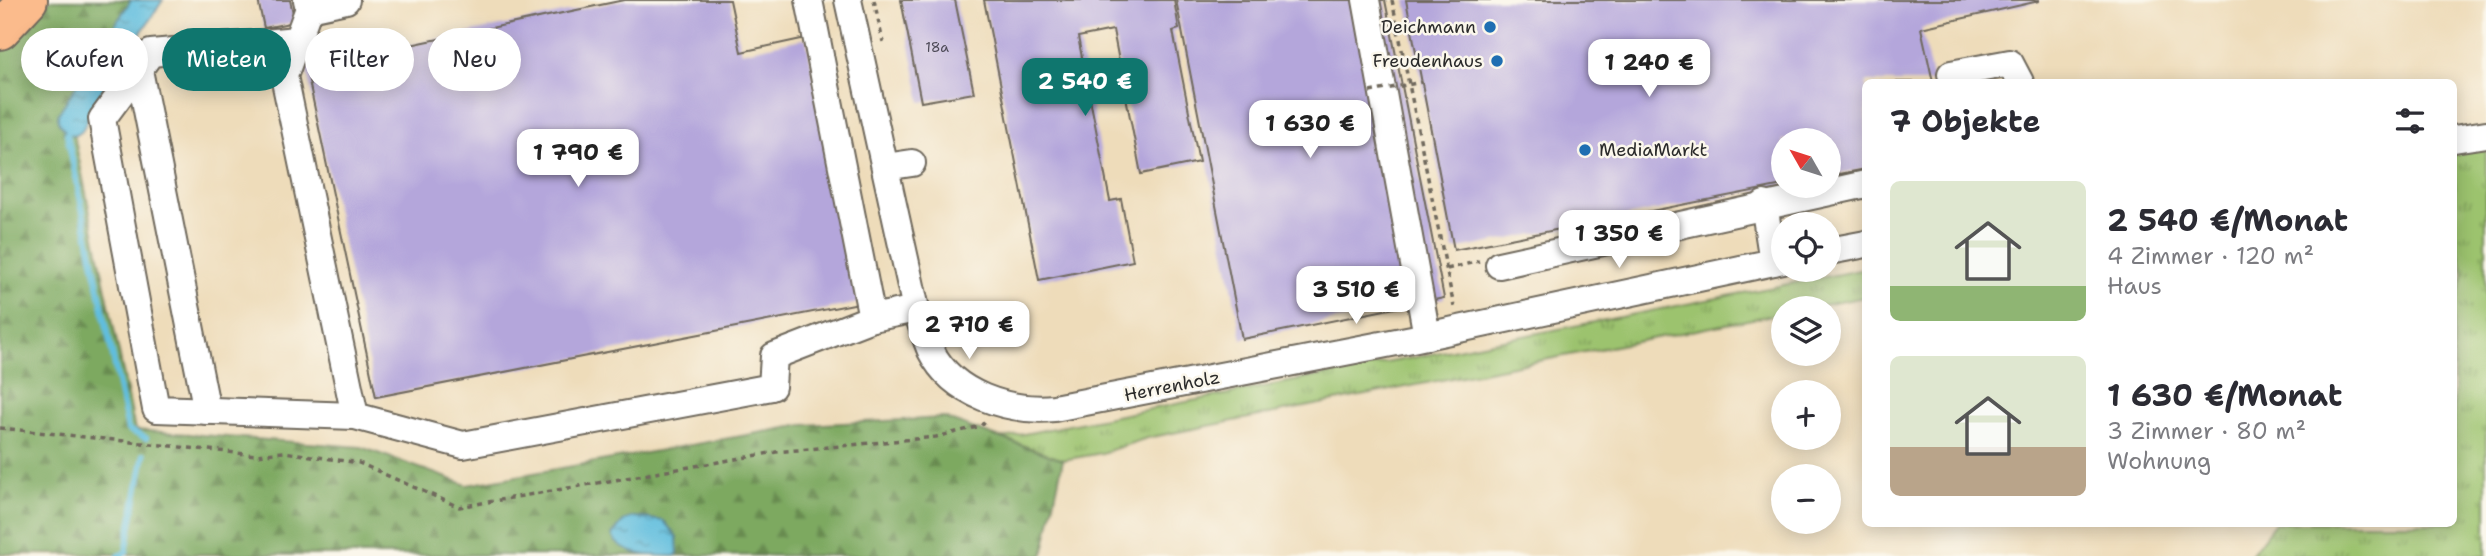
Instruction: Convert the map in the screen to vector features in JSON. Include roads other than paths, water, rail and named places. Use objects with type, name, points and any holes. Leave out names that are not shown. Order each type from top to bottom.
[{"type":"highway","points":[[0,30],[28,0]]},
{"type":"street","points":[[346,0],[308,4],[284,76],[355,416]]},
{"type":"street","points":[[809,0],[872,318]]},
{"type":"street","name":"Herrenholz","points":[[848,0],[916,309],[932,353],[952,378],[974,393],[999,404],[1037,410],[1427,336],[1771,262]]},
{"type":"street","points":[[1366,0],[1427,336]]},
{"type":"street","points":[[148,57],[151,53],[297,40]]},
{"type":"street","points":[[1951,74],[2010,63],[2018,79]]},
{"type":"street","points":[[123,91],[102,119],[156,409],[355,416],[463,444],[772,387],[774,356],[872,318],[916,309]]},
{"type":"street","points":[[143,91],[207,411]]},
{"type":"street","points":[[2457,139],[2486,134]]},
{"type":"street","points":[[885,167],[912,163]]},
{"type":"street","points":[[1499,265],[1764,204],[1862,185]]},
{"type":"street","points":[[1764,204],[1771,232]]},
{"type":"street","points":[[1841,249],[1862,245]]},
{"type":"water","points":[[131,0],[163,0],[144,28],[113,28]]},
{"type":"water","points":[[73,91],[102,91],[82,131],[76,135],[67,134],[58,121],[58,114]]},
{"type":"water","points":[[635,517],[664,521],[677,537],[678,553],[675,556],[647,555],[629,551],[616,542],[612,535],[625,520]]},
{"type":"waterway","points":[[67,134],[128,430],[146,438]]},
{"type":"waterway","points":[[119,556],[126,552],[144,454]]},
{"type":"place","name":"Deichmann","points":[[1490,27]]},
{"type":"place","name":"Freudenhaus","points":[[1497,61]]},
{"type":"place","name":"MediaMarkt","points":[[1585,150]]}]
